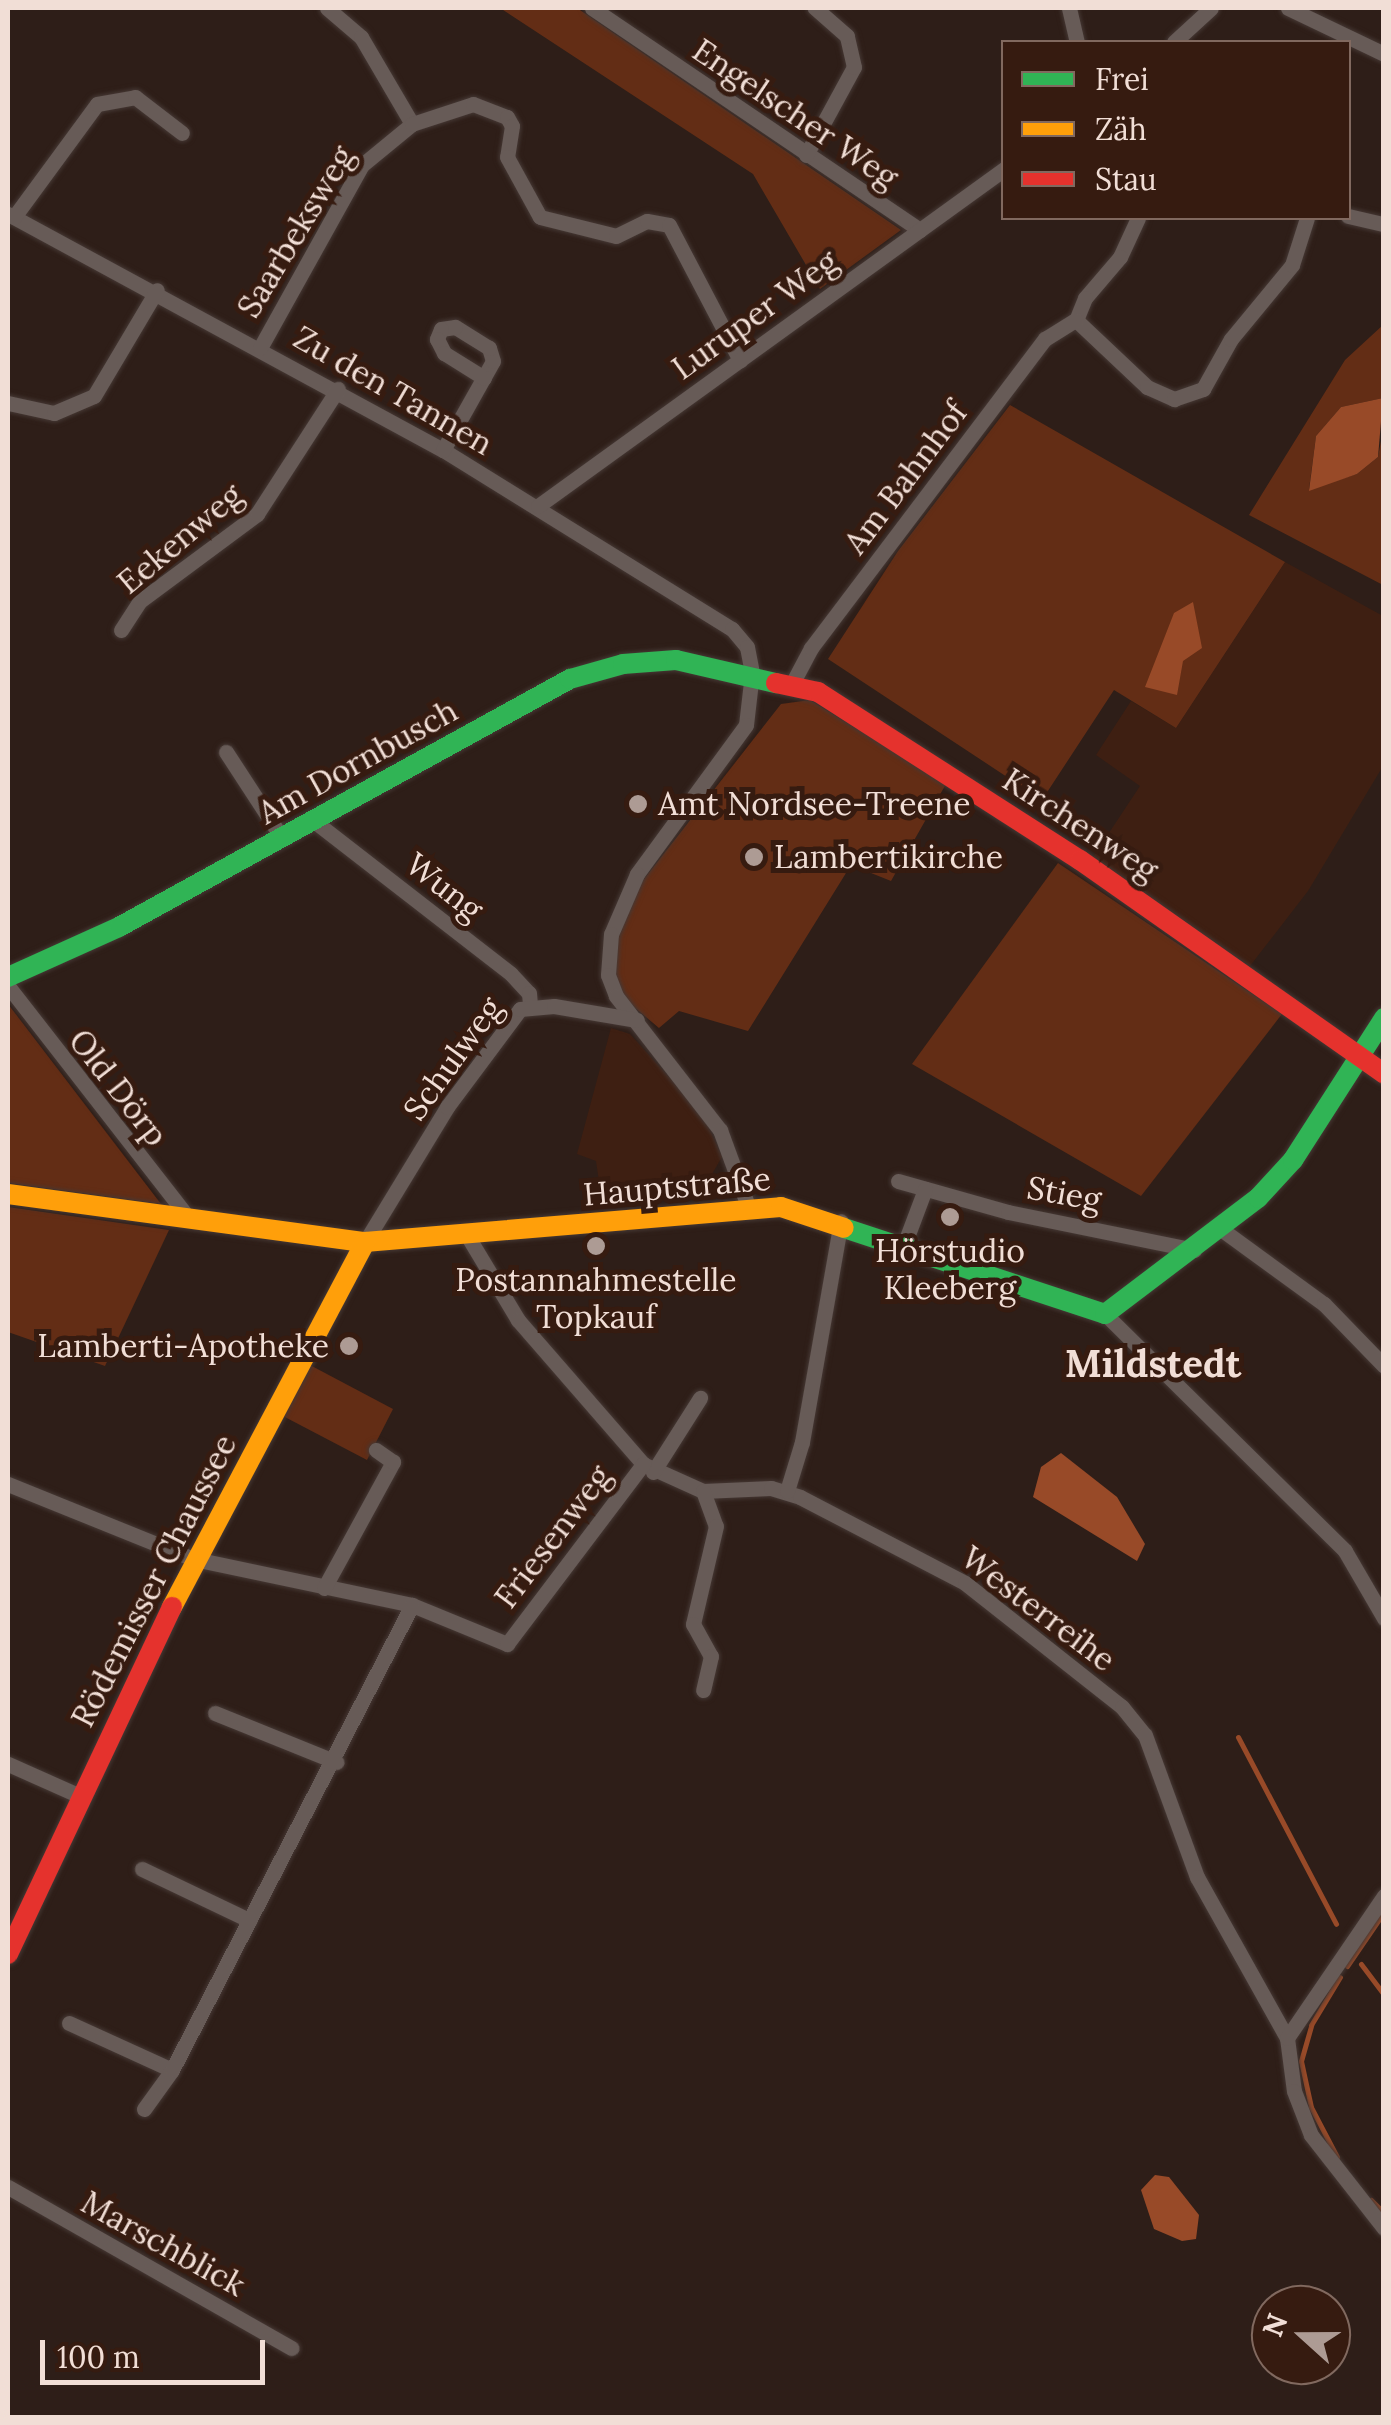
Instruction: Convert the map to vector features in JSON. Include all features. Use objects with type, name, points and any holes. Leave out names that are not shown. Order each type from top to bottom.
[{"type":"street","points":[[327,8],[361,37],[412,124]]},
{"type":"street","name":"Engelscher Weg","points":[[592,8],[920,230]]},
{"type":"street","points":[[806,155],[854,66],[847,36],[815,8]]},
{"type":"street","points":[[1069,8],[1077,40]]},
{"type":"street","points":[[1176,40],[1211,8]]},
{"type":"street","points":[[1288,8],[1384,54]]},
{"type":"street","points":[[11,216],[97,104],[135,97],[182,134]]},
{"type":"street","name":"Saarbeksweg","points":[[260,348],[362,165],[412,124],[442,110],[492,107],[512,126],[507,157],[540,217],[616,236],[647,221],[668,225],[740,360]]},
{"type":"street","name":"Luruper Weg","points":[[538,506],[1001,171]]},
{"type":"street","name":"Zu den Tannen","points":[[11,216],[158,290],[338,389],[538,506]]},
{"type":"street","points":[[1351,217],[1384,224]]},
{"type":"street","points":[[1137,220],[1120,258],[1086,298],[1076,320],[1147,387],[1174,399],[1192,398],[1292,265],[1306,220]]},
{"type":"street","points":[[8,403],[54,413],[94,396],[158,290]]},
{"type":"street","name":"Am Bahnhof","points":[[794,682],[811,648],[1045,339],[1076,320]]},
{"type":"street","points":[[442,450],[484,378]]},
{"type":"street","name":"Eekenweg","points":[[121,630],[140,601],[257,514],[338,389]]},
{"type":"street","points":[[538,506],[732,629],[748,647],[752,673],[738,742],[620,904],[608,975],[720,1130],[739,1167],[748,1206]]},
{"type":"street","name":"Am Dornbusch","points":[[8,977],[119,927],[570,679],[623,664],[676,660],[752,673]]},
{"type":"street","name":"Kirchenweg","points":[[752,673],[794,682],[1080,860],[1384,1074]]},
{"type":"street","points":[[226,752],[282,838]]},
{"type":"street","name":"Wung","points":[[314,821],[510,974],[530,993],[530,1004]]},
{"type":"street","name":"Old Dörp","points":[[8,986],[190,1220]]},
{"type":"street","name":"Schulweg","points":[[365,1242],[448,1107],[504,1028],[530,1004],[637,1020]]},
{"type":"street","points":[[1382,1608],[1345,1552],[1105,1314],[1220,1229],[1294,1160],[1384,1018]]},
{"type":"street","name":"Stieg","points":[[898,1181],[1194,1250]]},
{"type":"street","points":[[904,1245],[926,1189]]},
{"type":"street","name":"Hauptstraße","points":[[8,1194],[365,1242],[748,1206],[841,1221],[1105,1314]]},
{"type":"street","points":[[787,1491],[821,1349],[841,1221]]},
{"type":"street","points":[[1220,1229],[1324,1304],[1384,1366]]},
{"type":"street","name":"Westerreihe","points":[[467,1235],[518,1320],[648,1468],[703,1492],[787,1491],[965,1583],[1122,1707],[1144,1735],[1198,1877],[1287,2038],[1294,2090],[1311,2135],[1384,2228]]},
{"type":"street","name":"Rödemisser Chaussee","points":[[8,1954],[194,1560],[365,1242]]},
{"type":"street","name":"Friesenweg","points":[[412,1605],[506,1644],[700,1398]]},
{"type":"street","points":[[324,1588],[393,1462],[376,1450]]},
{"type":"street","points":[[8,1484],[194,1560],[412,1605],[336,1762],[172,2070],[144,2109]]},
{"type":"street","points":[[703,1492],[716,1526],[694,1624],[710,1656],[704,1690]]},
{"type":"street","points":[[215,1713],[336,1762]]},
{"type":"street","points":[[8,1764],[80,1796]]},
{"type":"street","points":[[142,1869],[250,1920]]},
{"type":"street","points":[[1287,2038],[1384,1896]]},
{"type":"street","points":[[69,2023],[172,2070]]},
{"type":"street","name":"Marschblick","points":[[8,2187],[291,2348]]},
{"type":"shaded area","points":[[500,8],[577,8],[901,230],[820,289],[753,174]]},
{"type":"shaded area","points":[[1383,325],[1383,398],[1341,407],[1316,436],[1309,489],[1357,474],[1378,457],[1383,430],[1383,585],[1249,515],[1345,360]]},
{"type":"shaded area","points":[[1383,398],[1378,457],[1357,474],[1309,491],[1316,436],[1341,407]]},
{"type":"shaded area","points":[[1010,405],[1285,562],[1176,728],[1114,690],[1042,800],[828,659],[898,551]]},
{"type":"shaded area","points":[[1285,562],[1383,616],[1383,766],[1308,891],[1250,966],[1093,857],[1140,786],[1096,755],[1131,701],[1176,728]]},
{"type":"shaded area","points":[[1193,602],[1202,648],[1183,661],[1177,695],[1145,687],[1174,613]]},
{"type":"shaded area","points":[[810,700],[946,784],[891,881],[851,865],[748,1031],[679,1011],[659,1028],[621,996],[612,965],[614,932],[630,897],[781,704]]},
{"type":"shaded area","points":[[1058,863],[1282,1014],[1141,1196],[912,1064]]},
{"type":"shaded area","points":[[8,1004],[161,1204],[8,1183]]},
{"type":"shaded area","points":[[611,1028],[630,1034],[703,1115],[722,1157],[699,1196],[680,1186],[674,1195],[603,1209],[596,1161],[577,1154]]},
{"type":"shaded area","points":[[8,1207],[169,1230],[105,1366],[8,1332]]},
{"type":"shaded area","points":[[308,1364],[393,1409],[367,1460],[281,1415]]},
{"type":"shaded area","points":[[1061,1453],[1117,1497],[1145,1544],[1137,1561],[1033,1497],[1041,1467]]},
{"type":"shaded area","points":[[1155,2175],[1169,2177],[1199,2215],[1196,2239],[1182,2241],[1154,2229],[1141,2190]]},
{"type":"waterway","points":[[1238,1737],[1336,1924]]},
{"type":"waterway","points":[[1347,1966],[1384,1912]]},
{"type":"waterway","points":[[1361,1964],[1384,1995]]},
{"type":"waterway","points":[[1337,2157],[1311,2107],[1301,2061],[1311,2025],[1340,1977]]},
{"type":"waterway","points":[[1371,2200],[1383,2212]]},
{"type":"traffic: fast","points":[[8,977],[119,927],[570,679],[623,664],[676,660],[776,683]]},
{"type":"traffic: fast","points":[[844,1228],[1105,1314],[1258,1198],[1293,1160],[1384,1018]]},
{"type":"traffic: slow","points":[[8,1194],[365,1242],[781,1207],[844,1228]]},
{"type":"traffic: slow","points":[[172,1607],[365,1242]]},
{"type":"traffic: jam","points":[[776,683],[818,692],[1080,860],[1384,1074]]},
{"type":"traffic: jam","points":[[8,1954],[172,1607]]},
{"type":"place","name":"Amt Nordsee-Treene","points":[[638,804]]},
{"type":"place","name":"Lambertikirche","points":[[754,857]]},
{"type":"place","name":"Hörstudio Kleeberg","points":[[950,1217]]},
{"type":"place","name":"Postannahmestelle Topkauf","points":[[596,1246]]},
{"type":"place","name":"Lamberti-Apotheke","points":[[349,1346]]},
{"type":"district","name":"Mildstedt","points":[[1153,1364]]}]
